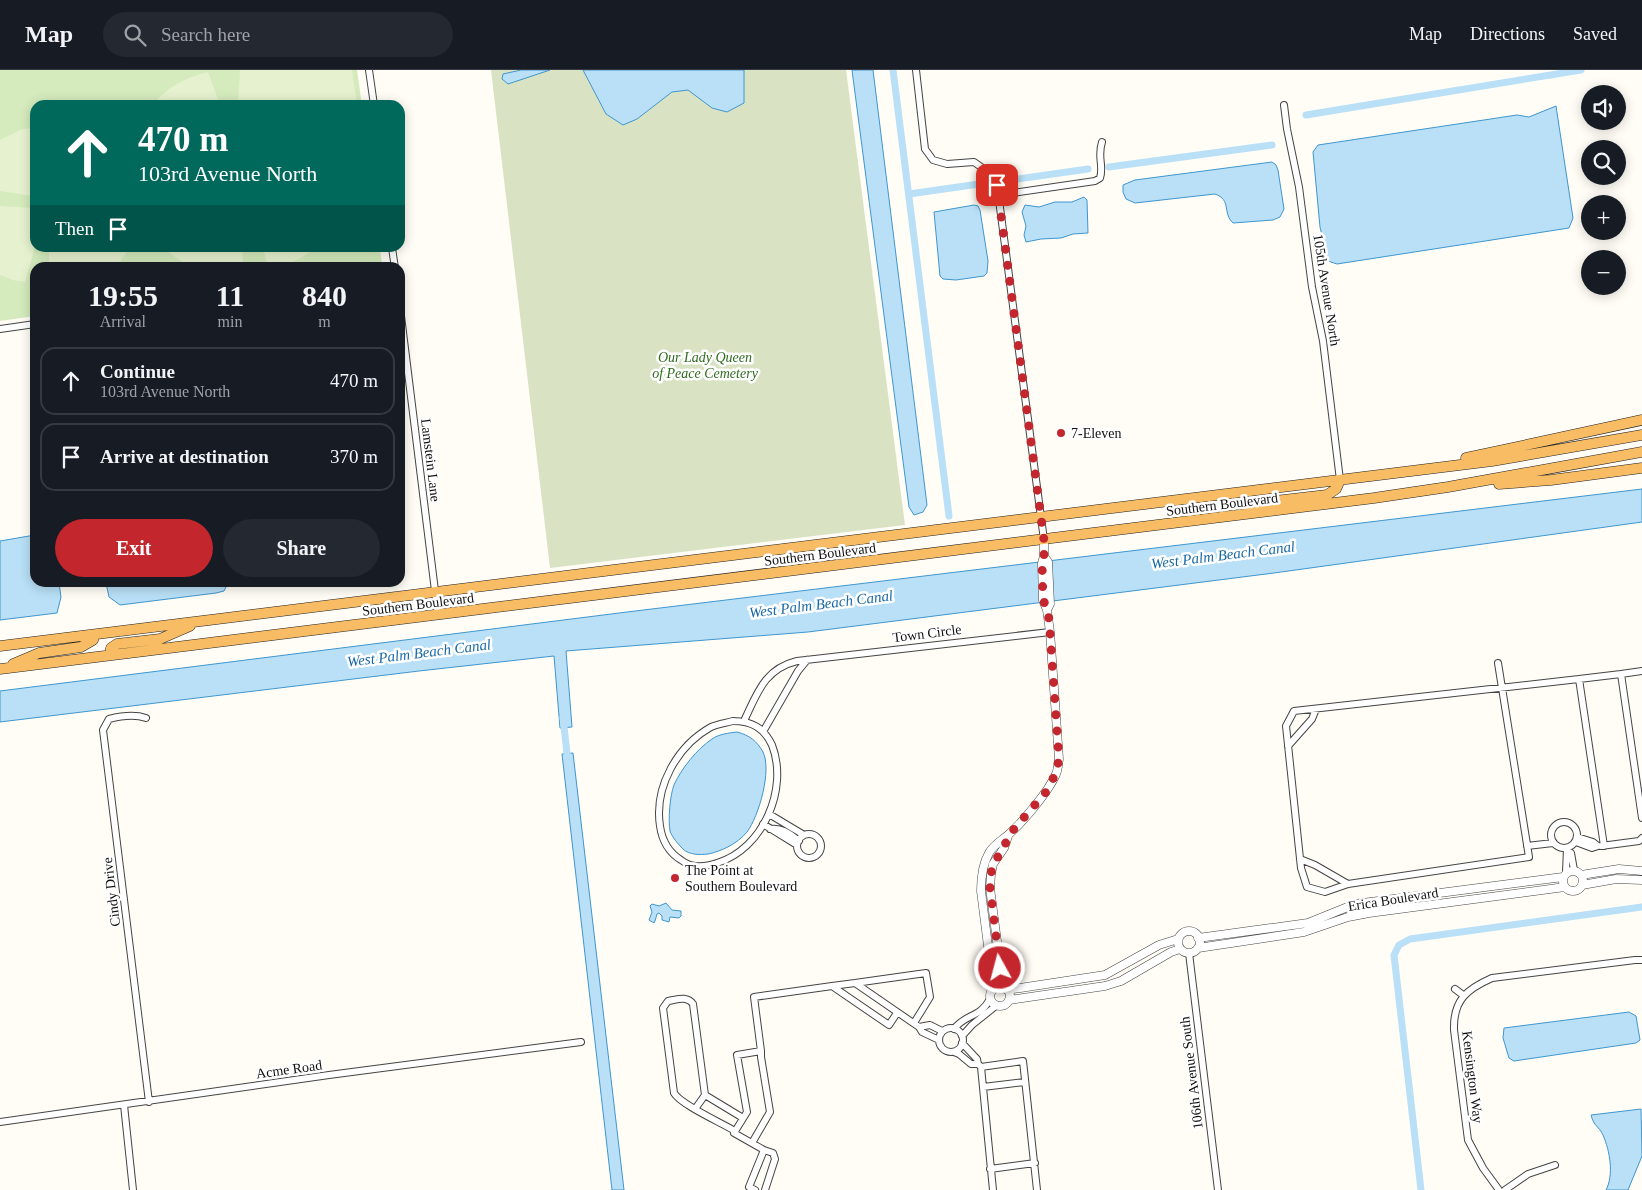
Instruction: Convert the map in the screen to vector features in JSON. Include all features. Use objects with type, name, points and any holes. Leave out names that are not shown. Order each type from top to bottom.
[{"type":"highway","points":[[1404,471],[1642,420]]},
{"type":"highway","name":"Southern Boulevard","points":[[0,646],[1492,461],[1642,435]]},
{"type":"highway","name":"Southern Boulevard","points":[[0,669],[1245,515],[1448,488],[1642,452]]},
{"type":"highway","points":[[1448,488],[1551,480],[1642,468]]},
{"type":"highway","points":[[1245,515],[1266,502],[1328,494],[1336,489],[1340,480]]},
{"type":"highway","points":[[110,655],[111,648],[117,644],[160,639],[202,621]]},
{"type":"highway","points":[[0,669],[39,652],[81,647],[93,640],[95,635]]},
{"type":"street","points":[[369,70],[373,100]]},
{"type":"street","points":[[916,70],[925,149],[933,160],[947,164],[974,162],[991,174],[1000,195],[1044,540],[1044,556],[1048,562],[1050,604],[1048,610],[1058,735],[1058,766],[1046,792],[1008,836],[997,843],[989,852],[981,875],[981,891],[993,985],[991,995],[997,1005]]},
{"type":"street","name":"105th Avenue North","points":[[1284,105],[1299,187],[1312,287],[1323,341],[1340,480]]},
{"type":"street","points":[[1000,195],[1095,181],[1100,178],[1102,173],[1099,151],[1102,142]]},
{"type":"street","points":[[0,329],[30,325]]},
{"type":"street","name":"Lamstein Lane","points":[[405,349],[438,615]]},
{"type":"street","name":"Town Circle","points":[[744,722],[761,688],[774,671],[787,663],[1050,632]]},
{"type":"street","points":[[764,730],[798,671],[807,660]]},
{"type":"street","points":[[1498,663],[1502,688],[1527,846],[1529,857],[1348,884],[1325,892],[1307,887],[1300,868],[1286,726],[1294,711],[1502,688],[1642,671]]},
{"type":"street","points":[[1620,674],[1641,800],[1642,818]]},
{"type":"street","points":[[1579,679],[1601,846]]},
{"type":"street","points":[[1288,746],[1312,719],[1316,708]]},
{"type":"street","name":"Cindy Drive","points":[[146,718],[134,716],[109,719],[103,730],[149,1102]]},
{"type":"street","points":[[733,721],[754,724],[764,730],[776,758],[778,771],[778,783],[766,826],[748,845],[721,862],[710,866],[685,864],[674,856],[666,846],[661,834],[660,801],[668,773],[678,757],[699,735],[713,726],[733,721]]},
{"type":"street","points":[[766,826],[784,831],[798,843],[799,852],[805,857],[813,857],[819,852],[821,845],[818,838],[812,834],[804,835],[769,814]]},
{"type":"street","points":[[1553,843],[1552,830],[1554,827],[1562,822],[1574,826],[1576,840],[1567,850],[1566,854],[1571,874]]},
{"type":"street","points":[[798,843],[804,835]]},
{"type":"street","points":[[1008,836],[1004,848],[993,864],[990,888],[1005,989],[1009,994],[1009,1000]]},
{"type":"street","points":[[1576,840],[1592,848],[1639,841],[1642,838]]},
{"type":"street","points":[[1527,846],[1553,843],[1567,850]]},
{"type":"street","points":[[1300,859],[1315,865],[1348,884]]},
{"type":"street","name":"Erica Boulevard","points":[[1198,938],[1308,923],[1355,904],[1571,874],[1619,870],[1642,872]]},
{"type":"street","points":[[1571,874],[1583,878],[1582,885]]},
{"type":"street","points":[[1571,874],[1562,881],[1565,887],[1571,891],[1580,888],[1582,885],[1616,879],[1642,880]]},
{"type":"street","name":"Erica Boulevard","points":[[1198,948],[1304,932],[1348,917],[1368,913],[1565,887]]},
{"type":"street","points":[[954,1029],[961,1021],[983,1010],[997,987],[1005,989],[1105,975],[1160,945],[1178,939],[1186,932],[1193,933],[1198,938],[1198,948],[1190,953],[1180,949],[1171,952],[1121,981],[1105,986],[1009,1000],[1004,1005],[997,1005],[972,1025],[962,1039],[960,1048],[954,1052]]},
{"type":"street","points":[[1178,939],[1180,949]]},
{"type":"street","name":"106th Avenue South","points":[[1190,953],[1218,1190]]},
{"type":"street","points":[[1455,989],[1463,995],[1475,986],[1492,978],[1642,960]]},
{"type":"street","points":[[752,1143],[770,1112],[754,997],[926,973],[930,997],[917,1025]]},
{"type":"street","points":[[856,983],[917,1025],[922,1032],[938,1040],[942,1050],[959,1054],[971,1064],[979,1066],[1023,1062],[1038,1190]]},
{"type":"street","points":[[832,986],[888,1025],[897,1013]]},
{"type":"street","name":"Kensington Way","points":[[1463,995],[1455,1014],[1454,1030],[1468,1140],[1483,1168],[1499,1190]]},
{"type":"street","points":[[695,1109],[705,1095],[693,1004],[686,998],[664,1004],[674,1093],[676,1097],[695,1109],[735,1131],[734,1133],[773,1153],[775,1159],[765,1190]]},
{"type":"street","points":[[917,1025],[930,1025],[942,1031]]},
{"type":"street","points":[[938,1040],[942,1031],[950,1028],[954,1029],[977,1059],[984,1087],[993,1190]]},
{"type":"street","name":"Acme Road","points":[[0,1122],[581,1042]]},
{"type":"street","points":[[735,1131],[747,1112],[737,1056],[761,1051]]},
{"type":"street","points":[[984,1087],[1025,1082]]},
{"type":"street","points":[[705,1095],[743,1118]]},
{"type":"street","points":[[124,1105],[133,1190]]},
{"type":"street","points":[[755,1190],[749,1187],[764,1150]]},
{"type":"street","points":[[990,1169],[1034,1163]]},
{"type":"street","points":[[1505,1190],[1528,1174],[1555,1165]]},
{"type":"green space","points":[[0,70],[357,70],[361,100],[30,100],[30,252],[380,252],[382,262],[30,262],[30,317],[0,321]]},
{"type":"green space","points":[[240,70],[352,70],[356,100],[238,100]]},
{"type":"green space","name":"Our Lady Queen of Peace Cemetery","points":[[491,70],[846,70],[905,525],[550,568]]},
{"type":"green space","points":[[208,72],[218,100],[157,100],[171,88],[192,77]]},
{"type":"green space","points":[[30,128],[30,196],[0,191],[0,140],[22,129]]},
{"type":"green space","points":[[0,206],[30,208],[30,252],[33,252],[25,282],[0,275]]},
{"type":"green space","points":[[49,252],[126,252],[120,262],[49,262]]},
{"type":"green space","points":[[168,252],[242,252],[243,262],[182,262]]},
{"type":"green space","points":[[264,252],[309,252],[292,262],[267,262]]},
{"type":"water","points":[[521,70],[550,70],[508,84],[502,79],[503,74]]},
{"type":"water","points":[[583,70],[744,70],[744,103],[727,112],[712,108],[688,90],[672,92],[637,119],[623,125],[606,114]]},
{"type":"water","points":[[852,70],[873,70],[927,505],[923,512],[914,515],[909,507]]},
{"type":"water","points":[[1556,106],[1573,218],[1569,228],[1337,264],[1328,261],[1320,227],[1313,152],[1318,145],[1517,115],[1529,117]]},
{"type":"water","points":[[1272,162],[1278,170],[1284,209],[1280,217],[1273,220],[1233,223],[1228,215],[1225,203],[1215,194],[1135,203],[1126,199],[1123,192],[1123,185],[1135,180]]},
{"type":"water","points":[[1084,197],[1087,200],[1088,233],[1026,242],[1024,235],[1026,226],[1022,212],[1025,205],[1039,207],[1055,202],[1072,202]]},
{"type":"water","points":[[974,205],[978,206],[980,210],[988,261],[987,273],[984,276],[956,280],[943,279],[940,276],[934,212]]},
{"type":"water","name":"West Palm Beach Canal","points":[[1642,489],[1642,522],[1274,573],[808,632],[566,651],[572,727],[560,728],[554,656],[0,722],[0,691],[627,612]]},
{"type":"water","points":[[30,536],[30,587],[60,587],[61,597],[57,613],[0,620],[0,541]]},
{"type":"water","points":[[107,587],[226,587],[224,591],[216,593],[120,605],[109,597]]},
{"type":"water","points":[[737,732],[749,737],[758,745],[763,752],[765,760],[766,770],[763,793],[752,825],[739,840],[719,851],[708,854],[688,852],[677,843],[670,831],[671,795],[674,785],[690,760],[706,743],[718,736]]},
{"type":"water","points":[[573,753],[624,1190],[612,1190],[562,754]]},
{"type":"water","points":[[666,903],[672,910],[681,911],[681,916],[679,918],[670,917],[669,922],[662,920],[662,916],[659,913],[654,923],[649,920],[652,912],[650,906],[652,904],[659,906]]},
{"type":"water","points":[[1629,1012],[1636,1016],[1640,1040],[1636,1043],[1514,1061],[1509,1058],[1503,1038],[1504,1028]]},
{"type":"water","points":[[1641,1109],[1642,1156],[1628,1190],[1606,1190],[1610,1177],[1608,1148],[1603,1135],[1591,1115]]},
{"type":"waterway","points":[[893,70],[949,516]]},
{"type":"waterway","points":[[1306,115],[1581,70]]},
{"type":"waterway","points":[[1109,167],[1272,145]]},
{"type":"waterway","points":[[1011,180],[1088,169]]},
{"type":"waterway","points":[[909,194],[979,184]]},
{"type":"waterway","points":[[563,718],[568,762]]},
{"type":"waterway","points":[[1421,1190],[1394,955],[1399,945],[1410,939],[1642,907]]},
{"type":"place","name":"7-Eleven","points":[[1061,433]]},
{"type":"place","name":"The Point at Southern Boulevard","points":[[675,878]]},
{"type":"route","points":[[997,185],[1000,195],[1044,540],[1042,563],[1043,600],[1048,610],[1059,759],[1056,773],[1046,792],[1008,836],[1004,848],[993,864],[990,888],[1000,968]]}]
